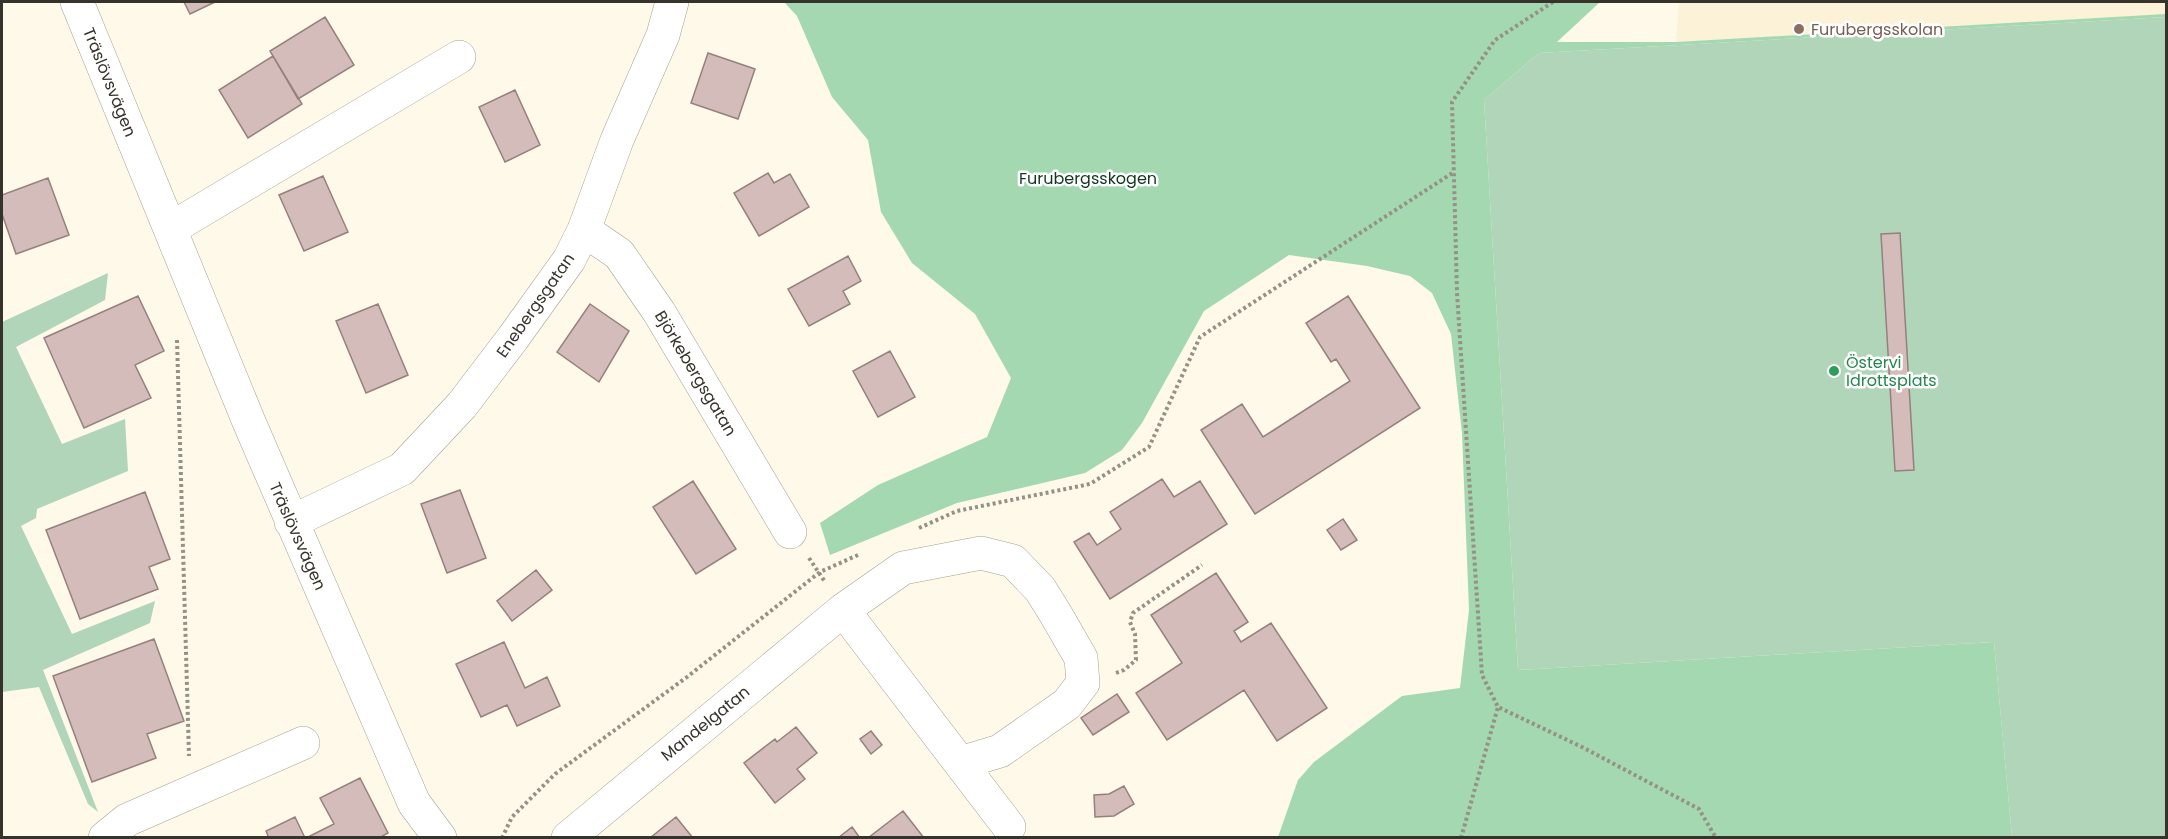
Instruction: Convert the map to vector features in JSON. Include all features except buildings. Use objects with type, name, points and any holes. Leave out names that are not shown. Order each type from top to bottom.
[{"type":"street","name":"Träslövsvägen","points":[[76,2],[291,522],[414,803],[440,837]]},
{"type":"street","name":"Enebergsgatan","points":[[291,522],[402,469],[462,405],[513,338],[569,260],[584,230],[617,140],[663,35],[672,2]]},
{"type":"street","points":[[170,229],[459,57]]},
{"type":"street","name":"Björkebergsgatan","points":[[584,230],[619,254],[659,312],[790,532]]},
{"type":"street","name":"Mandelgatan","points":[[568,837],[619,792],[843,610],[903,568],[981,553],[1013,561],[1040,589],[1081,658],[1083,683]]},
{"type":"street","points":[[843,610],[1009,827]]},
{"type":"street","points":[[960,763],[1000,751],[1068,704],[1083,683]]},
{"type":"street","points":[[105,837],[127,820],[303,743]]},
{"type":"path","points":[[1553,2],[1495,40],[1452,102],[1457,293],[1482,675],[1498,708],[1582,747],[1700,809],[1716,837]]},
{"type":"path","points":[[915,530],[957,511],[1090,484],[1149,447],[1200,337],[1454,172]]},
{"type":"path","points":[[190,793],[177,328],[196,295]]},
{"type":"path","points":[[790,532],[820,572],[843,610]]},
{"type":"path","points":[[502,837],[512,817],[555,774],[687,677],[820,572],[862,554]]},
{"type":"path","points":[[1083,683],[1124,670],[1136,660],[1135,634],[1130,622],[1133,613],[1202,565]]},
{"type":"path","points":[[1461,837],[1498,708]]},
{"type":"shaded area","name":"Furubergsskolan","points":[[1679,2],[2166,2],[2166,16],[1676,42]]},
{"type":"green space","name":"Furubergsskogen","points":[[784,2],[1600,2],[1557,42],[1676,42],[2166,14],[2166,17],[1539,53],[1484,100],[1518,670],[1994,642],[2012,837],[1278,837],[1298,780],[1314,762],[1402,696],[1460,688],[1469,610],[1462,433],[1451,334],[1432,293],[1410,276],[1367,266],[1289,255],[1204,311],[1142,423],[1122,450],[1085,473],[957,503],[830,555],[820,523],[878,485],[987,437],[1011,378],[975,314],[912,263],[881,212],[868,140],[832,97],[797,16]]},
{"type":"green space","name":"Östervi Idrottsplats","points":[[2166,17],[2166,837],[2012,837],[1994,642],[1518,670],[1484,100],[1539,53]]},
{"type":"green space","points":[[108,273],[105,300],[16,347],[62,444],[125,419],[128,471],[37,509],[36,518],[21,526],[72,634],[155,601],[150,623],[43,670],[98,812],[88,804],[39,687],[2,692],[2,322]]},
{"type":"place","name":"Furubergsskolan","points":[[1799,29]]},
{"type":"place","name":"Östervi Idrottsplats","points":[[1834,371]]}]
